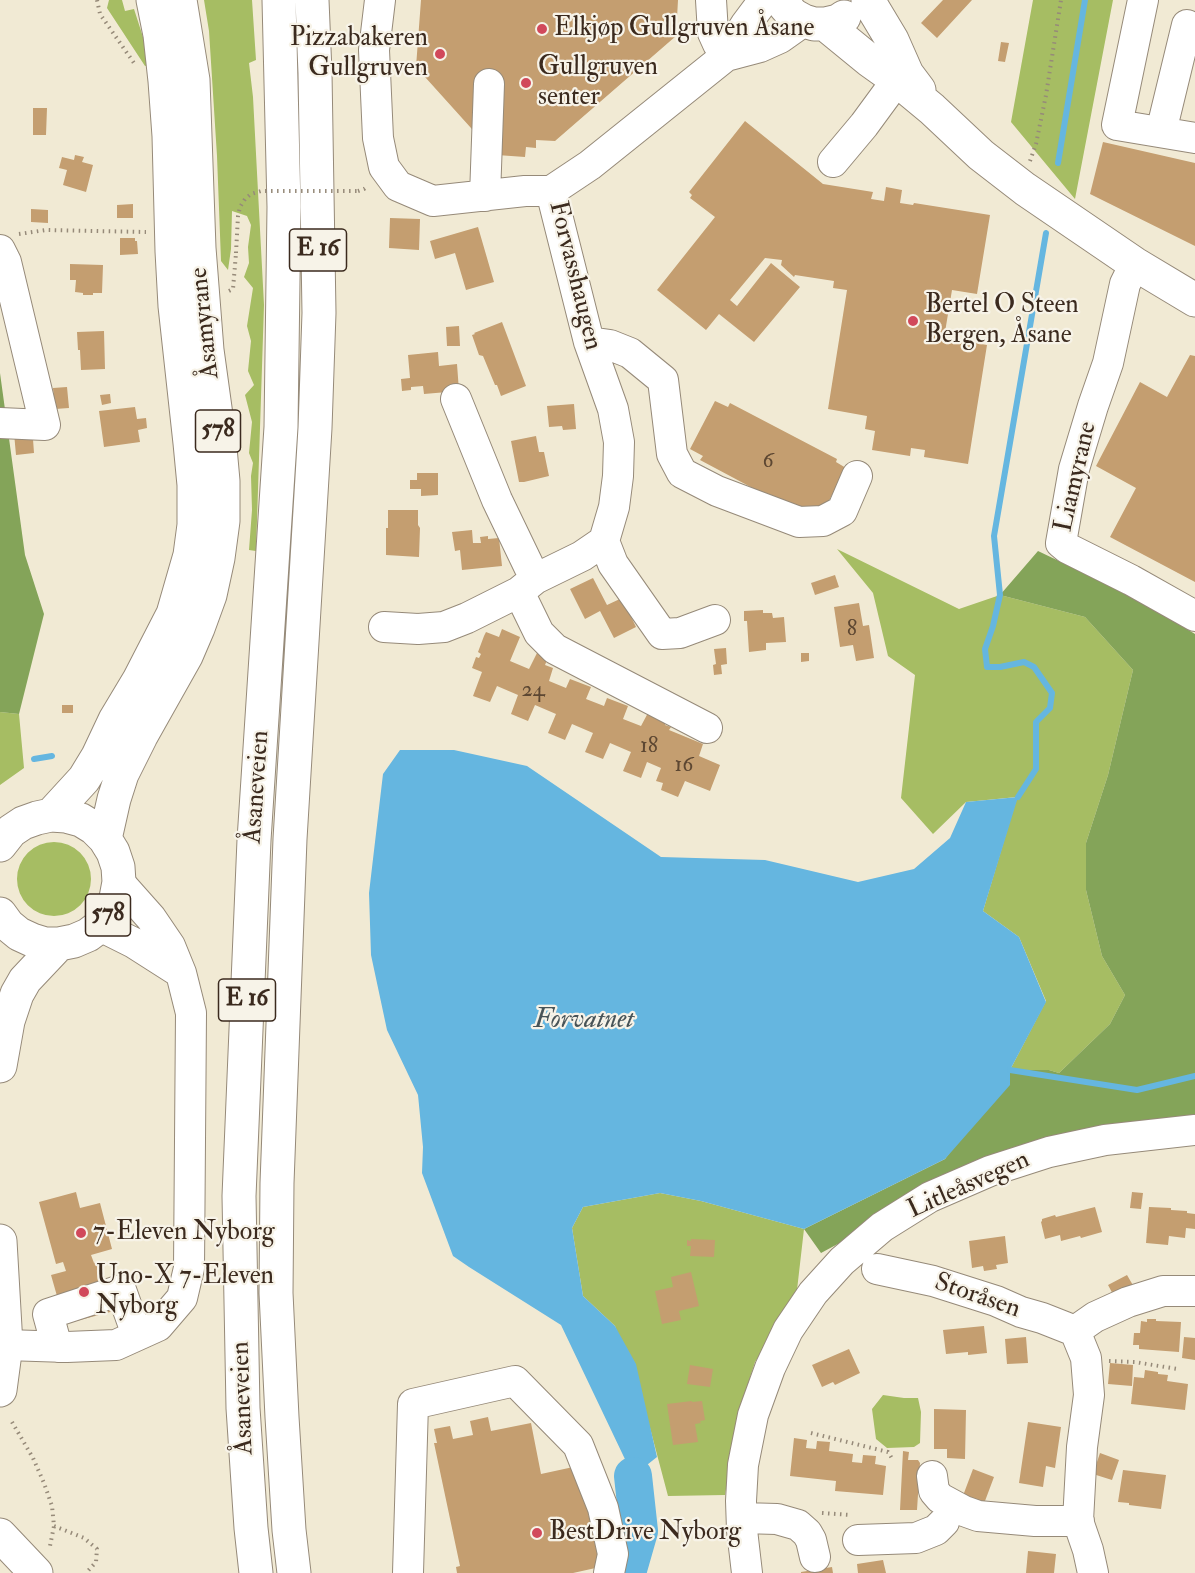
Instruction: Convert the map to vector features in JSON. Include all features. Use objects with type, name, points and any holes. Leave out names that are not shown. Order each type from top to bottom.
[{"type":"main road","name":"Åsamyrane","points":[[51,815],[84,778],[98,756],[173,614],[190,555],[194,525],[194,485],[172,251],[165,81],[153,0]]},
{"type":"main road","name":"Åsamyrane","points":[[105,839],[122,774],[180,667],[198,628],[210,595],[223,521],[223,481],[219,436],[207,350],[201,281],[192,80],[180,0]]},
{"type":"main road","name":"Åsaneveien","points":[[256,1573],[243,1408],[239,1196],[254,840],[281,427],[284,207],[279,0]]},
{"type":"main road","name":"Åsaneveien","points":[[294,1573],[289,1530],[276,1293],[277,1205],[290,839],[314,440],[318,325],[318,208],[312,0]]},
{"type":"main road","points":[[804,15],[838,21],[849,13],[859,0]]},
{"type":"main road","points":[[868,0],[892,40],[902,77]]},
{"type":"main road","points":[[804,15],[869,60],[902,77],[981,156],[1024,189],[1135,264],[1195,300]]},
{"type":"main road","name":"578","points":[[0,914],[19,934],[32,940],[45,944],[74,941],[100,926],[110,913],[119,882],[118,867],[113,852],[94,828],[81,820],[51,815],[23,823],[4,836]]},
{"type":"main road","name":"578","points":[[0,1066],[8,1021],[17,994],[25,980],[59,944]]},
{"type":"main road","points":[[0,1241],[6,1345],[0,1390]]},
{"type":"main road","points":[[0,1535],[43,1560]]},
{"type":"street","points":[[380,0],[374,50],[378,138],[384,167],[398,186],[433,201],[485,188],[525,192],[551,191]]},
{"type":"street","points":[[711,0],[713,33],[726,56]]},
{"type":"street","name":"Forvasshaugen","points":[[604,541],[614,507],[619,442],[613,409],[589,342],[551,191],[590,165],[726,56],[764,0]]},
{"type":"street","points":[[1143,0],[1117,125],[1195,138]]},
{"type":"street","name":"Forvasshaugen","points":[[726,56],[760,47],[780,38],[804,15]]},
{"type":"street","points":[[1161,132],[1187,25]]},
{"type":"street","points":[[833,162],[902,77]]},
{"type":"street","points":[[485,188],[489,96]]},
{"type":"street","points":[[0,423],[45,425],[6,262],[6,242]]},
{"type":"street","name":"Liamyrane","points":[[1135,264],[1125,284],[1108,363],[1073,476],[1061,543],[1195,616]]},
{"type":"street","points":[[589,342],[610,345],[630,353],[663,380],[672,454],[682,473],[717,490],[799,522],[822,521],[842,511],[857,476]]},
{"type":"street","points":[[456,399],[527,586],[539,633],[555,649],[707,728]]},
{"type":"street","points":[[384,627],[418,629],[444,627],[467,618],[527,586],[582,556],[604,541],[613,564],[662,634],[680,633],[715,621]]},
{"type":"street","points":[[6,1345],[57,1347],[116,1345],[158,1326],[182,1299],[189,1268],[191,1013],[181,973],[170,946],[158,927],[119,882]]},
{"type":"street","points":[[100,926],[134,943],[181,973]]},
{"type":"street","name":"Litleåsvegen","points":[[747,1573],[742,1518],[743,1465],[753,1415],[770,1368],[788,1330],[813,1293],[842,1261],[882,1227],[930,1197],[990,1171],[1049,1152],[1094,1142],[1195,1130]]},
{"type":"street","name":"Storåsen","points":[[877,1269],[933,1281],[996,1301],[1075,1331]]},
{"type":"street","points":[[57,1347],[48,1314],[121,1290],[137,1335]]},
{"type":"street","points":[[1093,1573],[1079,1521],[1082,1447],[1089,1395],[1086,1358],[1075,1331],[1095,1317],[1128,1302],[1163,1291],[1195,1291]]},
{"type":"street","points":[[408,1573],[413,1404],[515,1381],[578,1445],[603,1508],[613,1554],[609,1573]]},
{"type":"street","points":[[932,1476],[933,1491],[940,1498],[978,1516],[1035,1521],[1079,1521]]},
{"type":"street","points":[[742,1518],[777,1519],[798,1525],[811,1540],[815,1557]]},
{"type":"street","points":[[858,1528],[916,1538],[936,1530],[944,1522]]},
{"type":"path","points":[[97,0],[100,14],[136,66],[138,76]]},
{"type":"path","points":[[1029,164],[1036,144],[1046,95],[1061,0]]},
{"type":"path","points":[[220,293],[233,289],[238,216],[240,207],[251,194],[261,191],[358,191],[368,186]]},
{"type":"path","points":[[6,242],[46,230],[153,232]]},
{"type":"path","points":[[1126,1362],[1178,1369]]},
{"type":"path","points":[[12,1422],[33,1458],[52,1506],[54,1526],[43,1560]]},
{"type":"path","points":[[811,1434],[888,1452],[893,1460]]},
{"type":"path","points":[[814,1512],[858,1528]]},
{"type":"path","points":[[54,1526],[84,1538],[97,1549],[96,1562],[86,1573]]},
{"type":"green space","points":[[109,0],[122,0],[125,11],[134,9],[151,62],[149,65],[145,66],[107,8]]},
{"type":"green space","points":[[204,0],[252,0],[256,60],[249,63],[253,97],[264,305],[256,551],[249,550],[253,463],[249,453],[252,422],[245,395],[254,385],[248,371],[251,341],[247,326],[253,288],[244,277],[249,263],[248,247],[251,225],[247,216],[232,211],[228,270],[221,261],[209,31]]},
{"type":"green space","points":[[1033,0],[1113,0],[1075,199],[1011,122]]},
{"type":"green space","points":[[0,373],[25,555],[44,614],[19,714],[0,712]]},
{"type":"green space","points":[[837,549],[959,609],[1000,595],[1085,617],[1133,670],[1108,775],[1086,843],[1086,890],[1102,956],[1125,995],[1110,1024],[1059,1073],[1049,1070],[1010,1070],[1046,1001],[1019,937],[983,911],[1017,797],[966,802],[933,834],[901,798],[915,675],[888,656],[873,593]]},
{"type":"green space","points":[[1038,551],[1130,595],[1195,634],[1195,1122],[1126,1123],[847,1239],[821,1253],[804,1229],[945,1159],[1010,1070],[1049,1070],[1059,1073],[1110,1024],[1125,995],[1102,956],[1086,890],[1086,843],[1108,775],[1133,670],[1085,617],[1000,595]]},
{"type":"green space","points":[[0,712],[19,714],[24,768],[0,785]]},
{"type":"green space","points":[[54,842],[75,848],[85,858],[91,879],[85,900],[75,910],[54,916],[33,910],[23,900],[17,879],[23,858],[33,848]]},
{"type":"green space","points":[[660,1193],[701,1201],[804,1229],[797,1290],[783,1319],[755,1362],[736,1430],[725,1495],[668,1496],[650,1428],[615,1326],[583,1296],[572,1228],[583,1207]]},
{"type":"green space","points":[[883,1395],[918,1398],[921,1412],[920,1443],[914,1447],[887,1448],[876,1439],[872,1409]]},
{"type":"water","name":"Forvatnet","points":[[400,750],[454,750],[527,766],[661,857],[765,860],[858,882],[914,869],[950,838],[966,802],[1018,797],[983,911],[1019,937],[1046,1002],[1010,1070],[1010,1085],[945,1159],[804,1229],[701,1201],[660,1193],[583,1207],[572,1228],[583,1296],[615,1326],[636,1364],[657,1457],[633,1476],[561,1325],[453,1256],[422,1173],[423,1147],[418,1095],[387,1030],[371,955],[369,893],[383,774]]},
{"type":"building","name":"Gullgruven senter","points":[[421,0],[678,0],[676,36],[555,141],[536,140],[536,148],[526,147],[525,157],[497,155],[416,67]]},
{"type":"building","points":[[943,0],[972,0],[937,38],[921,23]]},
{"type":"building","points":[[1001,42],[1009,43],[1005,62],[998,61]]},
{"type":"building","points":[[33,108],[47,108],[46,135],[33,135]]},
{"type":"building","points":[[745,121],[823,184],[873,192],[871,199],[884,201],[886,187],[902,190],[900,203],[913,205],[914,203],[990,215],[977,294],[952,290],[944,338],[987,345],[968,464],[924,457],[925,450],[911,448],[910,456],[872,450],[875,431],[865,429],[867,416],[828,409],[847,290],[833,288],[834,281],[795,275],[794,277],[781,265],[782,260],[765,258],[730,300],[737,306],[771,263],[800,287],[754,342],[719,314],[706,330],[657,290],[715,217],[690,198],[692,195],[689,192]]},
{"type":"building","points":[[1103,142],[1195,163],[1195,246],[1090,194]]},
{"type":"building","points":[[75,155],[84,157],[82,162],[93,165],[86,192],[63,185],[67,170],[59,168],[62,157],[74,160]]},
{"type":"building","points":[[133,204],[133,218],[117,218],[117,205]]},
{"type":"building","points":[[31,209],[48,210],[48,223],[31,222]]},
{"type":"building","points":[[390,218],[420,219],[419,250],[389,248]]},
{"type":"building","points":[[478,227],[494,282],[466,290],[455,253],[435,259],[430,241]]},
{"type":"building","points":[[120,238],[135,238],[138,254],[120,255]]},
{"type":"building","points":[[70,264],[103,265],[102,293],[83,295],[83,293],[75,292],[76,280],[70,280]]},
{"type":"building","points":[[502,322],[526,386],[501,396],[483,356],[479,355],[472,335]]},
{"type":"building","points":[[459,326],[460,346],[447,346],[446,327]]},
{"type":"building","points":[[104,331],[105,369],[81,370],[77,332]]},
{"type":"building","points":[[438,352],[439,366],[457,364],[459,391],[424,394],[423,386],[411,387],[411,390],[402,391],[401,379],[410,378],[408,355]]},
{"type":"building","points":[[1190,355],[1195,356],[1195,582],[1110,537],[1136,488],[1096,466],[1140,382],[1167,397]]},
{"type":"building","points":[[67,387],[69,408],[55,409],[53,388]]},
{"type":"building","points":[[110,394],[111,403],[102,405],[100,395]]},
{"type":"building","points":[[715,401],[728,407],[730,403],[837,459],[836,462],[846,468],[821,516],[807,517],[700,460],[703,456],[690,449]]},
{"type":"building","points":[[574,404],[576,429],[563,430],[562,426],[549,427],[547,406]]},
{"type":"building","points":[[135,407],[137,419],[146,418],[147,428],[138,430],[140,442],[104,447],[99,411]]},
{"type":"building","points":[[29,432],[29,440],[33,439],[34,453],[16,455],[14,433]]},
{"type":"building","points":[[536,436],[539,452],[544,452],[549,476],[519,482],[511,441]]},
{"type":"building","points":[[417,473],[438,473],[438,495],[421,496],[421,489],[410,489],[410,480],[417,480]]},
{"type":"building","points":[[388,510],[418,510],[419,557],[386,555]]},
{"type":"building","points":[[472,530],[473,543],[481,543],[480,537],[499,538],[502,566],[462,570],[460,550],[455,551],[452,532]]},
{"type":"building","points":[[835,575],[839,587],[815,595],[811,583]]},
{"type":"building","points":[[593,578],[607,605],[622,598],[636,627],[614,638],[600,611],[585,619],[570,589]]},
{"type":"building","points":[[859,603],[863,626],[869,625],[874,658],[856,661],[853,645],[840,647],[834,607]]},
{"type":"building","points":[[763,610],[763,613],[772,613],[773,618],[784,617],[786,642],[766,643],[766,650],[749,652],[744,611]]},
{"type":"building","points":[[502,629],[520,637],[510,661],[529,669],[539,649],[550,653],[545,665],[553,668],[549,681],[566,688],[570,679],[591,687],[586,699],[604,706],[607,698],[628,706],[623,719],[641,726],[649,711],[667,718],[665,725],[671,727],[669,730],[703,744],[699,756],[720,765],[710,791],[685,781],[678,797],[661,790],[663,783],[656,781],[661,768],[647,762],[641,778],[623,771],[631,752],[610,743],[603,759],[585,752],[593,733],[572,724],[565,740],[548,733],[556,714],[535,705],[528,721],[511,714],[518,695],[497,686],[490,702],[473,696],[482,672],[472,668],[476,657],[479,658],[481,654],[478,652],[484,636],[486,632],[499,637]]},
{"type":"building","points":[[726,648],[727,664],[721,665],[722,674],[714,675],[713,665],[716,664],[714,649]]},
{"type":"building","points":[[801,653],[809,653],[809,661],[801,662]]},
{"type":"building","points":[[62,705],[73,705],[73,713],[62,713]]},
{"type":"building","points":[[76,1192],[80,1208],[100,1203],[112,1249],[91,1255],[94,1263],[100,1261],[114,1311],[65,1324],[51,1275],[66,1271],[63,1262],[56,1264],[39,1202]]},
{"type":"building","points":[[1132,1192],[1143,1193],[1141,1209],[1130,1208]]},
{"type":"building","points":[[1095,1207],[1102,1232],[1061,1241],[1060,1235],[1045,1239],[1042,1219]]},
{"type":"building","points":[[1149,1207],[1171,1208],[1171,1210],[1195,1214],[1195,1229],[1186,1228],[1185,1238],[1169,1236],[1168,1245],[1146,1243]]},
{"type":"building","points":[[1005,1236],[1008,1263],[996,1265],[997,1269],[984,1271],[983,1266],[972,1268],[969,1241]]},
{"type":"building","points":[[691,1239],[715,1240],[714,1257],[690,1256],[691,1246],[687,1246],[687,1240],[691,1241]]},
{"type":"building","points":[[691,1272],[699,1306],[679,1311],[681,1320],[662,1324],[655,1291],[673,1287],[671,1277]]},
{"type":"building","points":[[1127,1275],[1134,1287],[1115,1298],[1108,1285]]},
{"type":"building","points":[[1147,1319],[1181,1322],[1179,1352],[1139,1349],[1139,1345],[1133,1345],[1134,1333],[1140,1333],[1141,1321],[1147,1322]]},
{"type":"building","points":[[984,1326],[987,1353],[946,1354],[943,1330]]},
{"type":"building","points":[[1026,1337],[1028,1363],[1007,1364],[1005,1339]]},
{"type":"building","points":[[1184,1337],[1195,1338],[1195,1360],[1182,1358]]},
{"type":"building","points":[[849,1349],[860,1373],[835,1385],[833,1382],[822,1387],[812,1365]]},
{"type":"building","points":[[1110,1363],[1133,1365],[1132,1386],[1108,1384]]},
{"type":"building","points":[[690,1365],[713,1369],[710,1387],[687,1384]]},
{"type":"building","points":[[1145,1370],[1168,1375],[1167,1381],[1188,1384],[1185,1410],[1131,1404],[1134,1377],[1144,1378]]},
{"type":"building","points":[[702,1401],[705,1420],[695,1424],[698,1442],[673,1445],[667,1404]]},
{"type":"building","points":[[934,1409],[966,1410],[965,1459],[947,1458],[947,1449],[934,1449]]},
{"type":"building","points":[[488,1417],[491,1431],[531,1423],[541,1474],[578,1466],[600,1567],[573,1573],[457,1573],[456,1567],[460,1566],[434,1443],[437,1443],[434,1429],[450,1426],[453,1439],[473,1435],[470,1421]]},
{"type":"building","points":[[1028,1422],[1061,1427],[1055,1468],[1046,1466],[1043,1487],[1019,1483]]},
{"type":"building","points":[[794,1438],[807,1440],[806,1448],[816,1449],[817,1441],[830,1442],[829,1451],[853,1454],[852,1462],[862,1463],[863,1455],[876,1456],[875,1464],[886,1466],[883,1495],[835,1491],[836,1481],[790,1476]]},
{"type":"building","points":[[903,1451],[909,1452],[908,1460],[918,1460],[920,1463],[917,1510],[900,1510]]},
{"type":"building","points":[[1100,1453],[1119,1460],[1112,1480],[1093,1474]]},
{"type":"building","points":[[973,1469],[994,1477],[982,1509],[961,1501]]},
{"type":"building","points":[[1123,1470],[1166,1475],[1161,1509],[1118,1502]]},
{"type":"building","points":[[1028,1551],[1056,1554],[1054,1573],[1026,1573]]},
{"type":"building","points":[[883,1560],[886,1573],[858,1573],[857,1564]]},
{"type":"building","points":[[832,1567],[833,1573],[801,1573],[801,1572]]},
{"type":"waterway","points":[[1058,163],[1085,0]]},
{"type":"waterway","points":[[1018,797],[1036,769],[1036,722],[1050,708],[1052,693],[1034,667],[1024,662],[987,667],[985,649],[1000,595],[994,536],[1046,233]]},
{"type":"waterway","points":[[34,759],[52,756]]},
{"type":"waterway","points":[[1010,1070],[1137,1090],[1195,1076]]},
{"type":"waterway","points":[[627,1573],[639,1531],[633,1476]]},
{"type":"place","name":"Elkjøp Gullgruven Åsane","points":[[542,29]]},
{"type":"place","name":"Pizzabakeren Gullgruven","points":[[440,54]]},
{"type":"place","name":"Gullgruven senter","points":[[526,83]]},
{"type":"place","name":"Bertel O Steen Bergen, Åsane","points":[[913,321]]},
{"type":"place","name":"7-Eleven Nyborg","points":[[81,1233]]},
{"type":"place","name":"Uno-X 7-Eleven Nyborg","points":[[84,1292]]},
{"type":"place","name":"BestDrive Nyborg","points":[[537,1533]]}]
